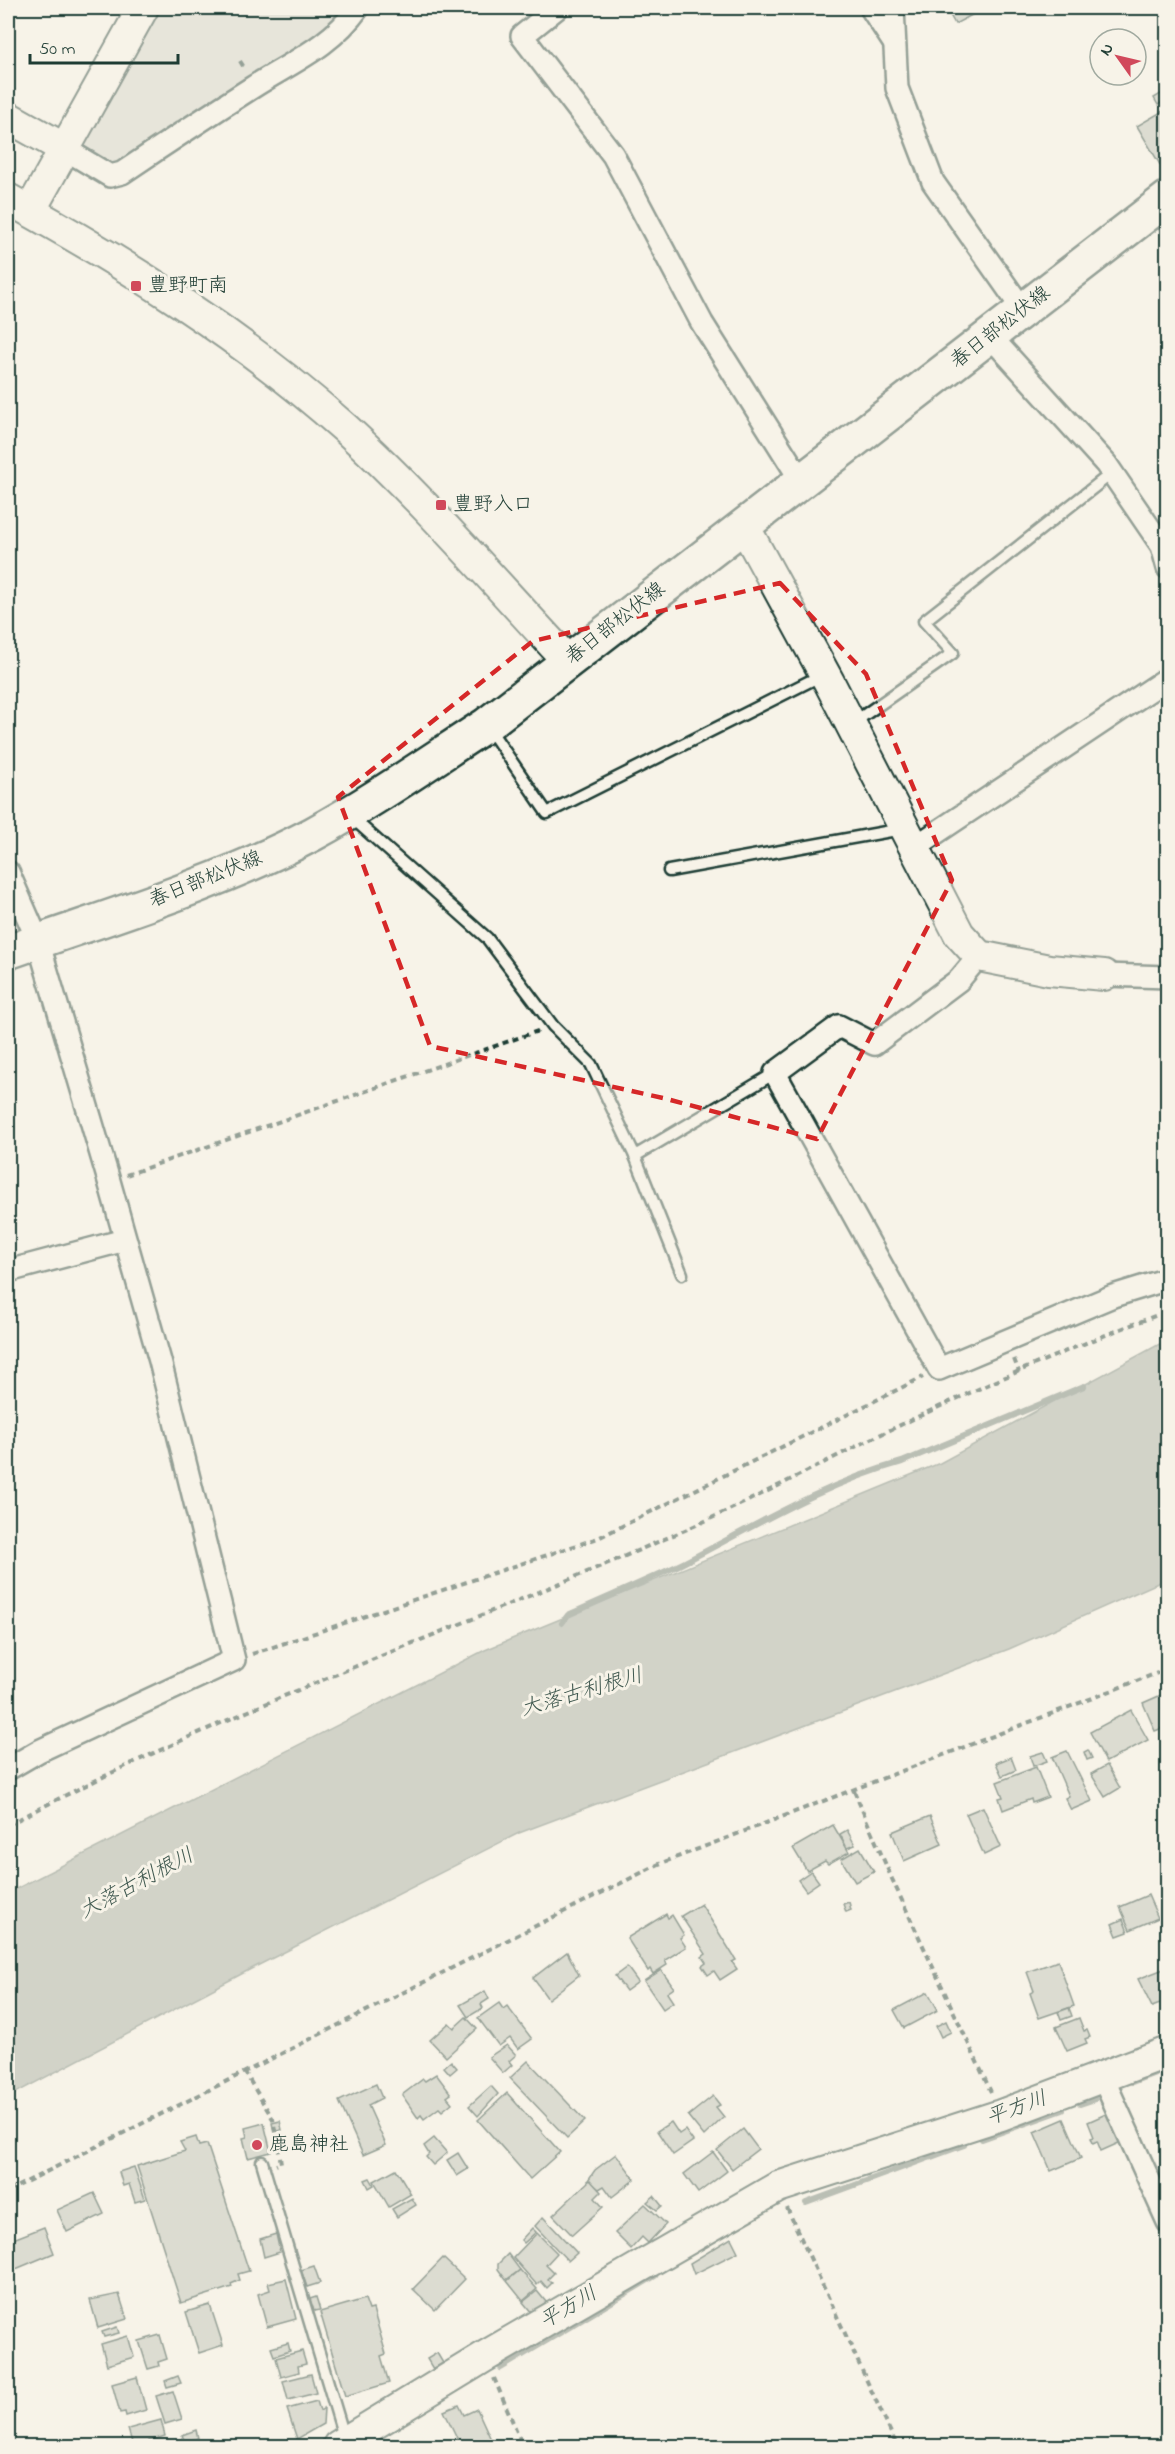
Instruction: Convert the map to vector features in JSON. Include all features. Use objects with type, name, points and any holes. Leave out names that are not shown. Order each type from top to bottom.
[{"type":"main road","name":"春日部松伏線","points":[[8,952],[178,893],[277,851],[347,814],[486,725],[1167,198]]},
{"type":"street","points":[[143,8],[65,149],[19,205],[184,303],[298,388],[400,481],[568,661]]},
{"type":"street","points":[[8,117],[110,176],[122,173],[316,49],[343,29],[358,8]]},
{"type":"street","points":[[557,8],[522,36],[613,155],[702,323],[802,482]]},
{"type":"street","points":[[871,8],[896,46]]},
{"type":"street","points":[[893,8],[897,88],[933,182],[1023,310]]},
{"type":"street","points":[[990,336],[1112,473],[1162,546],[1167,568]]},
{"type":"street","points":[[744,526],[959,933],[978,956],[1049,970],[1167,977]]},
{"type":"street","points":[[909,838],[1167,678]]},
{"type":"street","points":[[8,872],[38,941],[109,1181],[160,1362],[234,1660],[39,1751],[8,1769]]},
{"type":"street","points":[[978,956],[959,980],[874,1044],[838,1026],[775,1073],[939,1369],[1113,1296],[1167,1279]]},
{"type":"street","points":[[8,1271],[125,1240]]},
{"type":"street","points":[[342,2444],[484,2357],[778,2187],[1001,2115],[1167,2052]]},
{"type":"street","points":[[1103,2078],[1167,2222]]},
{"type":"lane","points":[[851,725],[953,652],[924,621],[1112,473]]},
{"type":"lane","points":[[486,725],[547,813],[824,674]]},
{"type":"lane","points":[[347,814],[487,939],[553,1026],[591,1064],[635,1156],[682,1274]]},
{"type":"lane","points":[[669,871],[909,838]]},
{"type":"lane","points":[[635,1156],[775,1073]]},
{"type":"lane","points":[[263,2165],[342,2444]]},
{"type":"path","points":[[109,1181],[553,1026]]},
{"type":"path","points":[[8,1825],[62,1796],[307,1686],[705,1521],[894,1428],[1093,1339],[1167,1311]]},
{"type":"path","points":[[234,1660],[598,1538],[939,1369]]},
{"type":"path","points":[[8,2192],[244,2071],[659,1864],[1167,1669]]},
{"type":"path","points":[[854,1790],[892,1879],[1001,2115]]},
{"type":"path","points":[[244,2071],[273,2119],[281,2163],[263,2165]]},
{"type":"path","points":[[778,2187],[897,2446]]},
{"type":"path","points":[[484,2357],[523,2446]]},
{"type":"highlighted area","points":[[780,583],[866,674],[952,880],[817,1139],[663,1098],[430,1046],[338,797],[533,641]]},
{"type":"shaded area","points":[[157,8],[346,8],[313,41],[245,79],[115,164],[104,165],[78,151]]},
{"type":"water","name":"大落古利根川","points":[[1167,1340],[1167,1579],[1009,1649],[519,1833],[251,1969],[8,2097],[8,1893],[485,1650],[940,1463]]},
{"type":"building","points":[[946,8],[985,8],[955,24]]},
{"type":"building","points":[[1164,92],[1168,99],[1158,105],[1154,98]]},
{"type":"building","points":[[1168,108],[1168,165],[1162,168],[1137,126]]},
{"type":"building","points":[[1168,1692],[1168,1732],[1165,1727],[1155,1731],[1143,1703]]},
{"type":"building","points":[[1131,1710],[1148,1740],[1106,1762],[1090,1732]]},
{"type":"building","points":[[1088,1750],[1092,1758],[1087,1760],[1084,1752]]},
{"type":"building","points":[[1067,1751],[1092,1801],[1071,1810],[1065,1798],[1069,1796],[1052,1757]]},
{"type":"building","points":[[1043,1752],[1047,1761],[1033,1766],[1030,1756]]},
{"type":"building","points":[[1011,1757],[1016,1770],[1002,1776],[996,1763]]},
{"type":"building","points":[[1107,1765],[1120,1788],[1105,1797],[1091,1774]]},
{"type":"building","points":[[1036,1767],[1048,1797],[1032,1803],[1031,1799],[1003,1810],[999,1798],[1003,1797],[997,1782]]},
{"type":"building","points":[[983,1807],[1001,1847],[984,1855],[966,1814]]},
{"type":"building","points":[[930,1816],[942,1844],[904,1861],[892,1832]]},
{"type":"building","points":[[833,1825],[849,1852],[828,1864],[825,1861],[807,1871],[793,1848]]},
{"type":"building","points":[[847,1830],[855,1845],[847,1848],[840,1834]]},
{"type":"building","points":[[860,1848],[874,1872],[855,1882],[841,1859]]},
{"type":"building","points":[[811,1871],[819,1882],[806,1891],[798,1880]]},
{"type":"building","points":[[1148,1895],[1158,1918],[1130,1930],[1120,1907]]},
{"type":"building","points":[[849,1902],[851,1910],[846,1912],[843,1904]]},
{"type":"building","points":[[701,1904],[736,1960],[732,1962],[737,1969],[720,1980],[714,1971],[708,1975],[702,1966],[706,1963],[702,1957],[706,1954],[681,1916]]},
{"type":"building","points":[[666,1914],[668,1918],[672,1915],[684,1935],[680,1938],[686,1947],[665,1960],[667,1965],[653,1974],[650,1969],[648,1971],[627,1938]]},
{"type":"building","points":[[1123,1919],[1128,1932],[1117,1936],[1112,1924]]},
{"type":"building","points":[[567,1952],[579,1975],[548,1999],[533,1978]]},
{"type":"building","points":[[1058,1961],[1074,2006],[1039,2018],[1030,1993],[1034,1991],[1027,1972]]},
{"type":"building","points":[[627,1967],[638,1982],[626,1991],[615,1976]]},
{"type":"building","points":[[1166,1968],[1168,2001],[1152,2007],[1138,1979]]},
{"type":"building","points":[[661,1970],[674,1988],[667,1993],[673,2002],[663,2009],[644,1981]]},
{"type":"building","points":[[485,1991],[489,1999],[481,2004],[483,2008],[468,2017],[460,2005]]},
{"type":"building","points":[[928,1992],[938,2010],[904,2028],[894,2010]]},
{"type":"building","points":[[499,2003],[503,2009],[507,2006],[532,2039],[518,2049],[510,2038],[499,2046],[478,2018]]},
{"type":"building","points":[[1069,2008],[1072,2016],[1061,2020],[1058,2012]]},
{"type":"building","points":[[466,2017],[477,2029],[446,2057],[430,2040],[449,2023],[454,2028]]},
{"type":"building","points":[[1079,2018],[1084,2031],[1087,2030],[1090,2037],[1085,2039],[1087,2043],[1067,2051],[1056,2027]]},
{"type":"building","points":[[946,2021],[951,2032],[941,2037],[936,2026]]},
{"type":"building","points":[[507,2045],[516,2055],[509,2061],[512,2065],[503,2073],[489,2057]]},
{"type":"building","points":[[451,2061],[457,2068],[450,2074],[444,2067]]},
{"type":"building","points":[[528,2061],[585,2121],[567,2138],[510,2078]]},
{"type":"building","points":[[436,2074],[451,2094],[447,2097],[452,2103],[442,2111],[439,2108],[424,2119],[421,2115],[418,2118],[402,2095],[423,2079],[425,2081]]},
{"type":"building","points":[[376,2084],[382,2098],[368,2105],[386,2145],[363,2155],[339,2101]]},
{"type":"building","points":[[491,2086],[498,2094],[478,2116],[469,2106]]},
{"type":"building","points":[[507,2093],[560,2152],[530,2179],[478,2120]]},
{"type":"building","points":[[713,2096],[720,2105],[716,2107],[724,2117],[704,2136],[688,2116]]},
{"type":"building","points":[[1108,2113],[1121,2142],[1101,2151],[1097,2141],[1093,2143],[1091,2138],[1094,2137],[1088,2122]]},
{"type":"building","points":[[1064,2119],[1081,2158],[1051,2171],[1034,2132]]},
{"type":"building","points":[[280,2121],[282,2130],[274,2132],[272,2123]]},
{"type":"building","points":[[671,2122],[679,2134],[685,2130],[693,2141],[673,2155],[657,2131]]},
{"type":"building","name":"鹿島神社","points":[[264,2123],[271,2152],[248,2158],[243,2138],[247,2137],[245,2128]]},
{"type":"building","points":[[743,2129],[758,2149],[732,2169],[717,2150]]},
{"type":"building","points":[[196,2137],[199,2146],[207,2144],[249,2271],[238,2274],[240,2280],[231,2284],[232,2287],[181,2303],[137,2166],[185,2151],[180,2142]]},
{"type":"building","points":[[434,2138],[447,2153],[433,2165],[426,2157],[429,2154],[424,2146]]},
{"type":"building","points":[[713,2152],[727,2171],[698,2193],[684,2174]]},
{"type":"building","points":[[458,2153],[468,2169],[457,2176],[447,2160]]},
{"type":"building","points":[[616,2154],[635,2179],[612,2197],[604,2186],[599,2189],[588,2180],[595,2170]]},
{"type":"building","points":[[134,2167],[145,2199],[135,2202],[129,2184],[123,2186],[119,2172]]},
{"type":"building","points":[[396,2169],[411,2194],[389,2207],[374,2181]]},
{"type":"building","points":[[370,2178],[374,2185],[369,2188],[365,2180]]},
{"type":"building","points":[[590,2180],[601,2192],[595,2198],[603,2207],[572,2235],[553,2215]]},
{"type":"building","points":[[94,2193],[104,2214],[67,2232],[57,2210]]},
{"type":"building","points":[[654,2196],[662,2206],[657,2210],[647,2202]]},
{"type":"building","points":[[412,2198],[416,2205],[397,2217],[392,2209]]},
{"type":"building","points":[[645,2204],[666,2224],[648,2243],[642,2237],[631,2249],[615,2233]]},
{"type":"building","points":[[543,2217],[577,2253],[568,2261],[535,2226]]},
{"type":"building","points":[[44,2227],[54,2253],[11,2271],[8,2262],[8,2241]]},
{"type":"building","points":[[532,2228],[536,2232],[524,2243],[521,2240]]},
{"type":"building","points":[[537,2233],[557,2253],[546,2265],[554,2273],[548,2279],[552,2283],[547,2288],[541,2281],[537,2285],[513,2258]]},
{"type":"building","points":[[276,2234],[280,2252],[264,2257],[260,2239]]},
{"type":"building","points":[[731,2238],[738,2252],[694,2274],[690,2263]]},
{"type":"building","points":[[508,2254],[520,2270],[506,2280],[498,2269],[498,2264]]},
{"type":"building","points":[[443,2258],[465,2279],[435,2310],[413,2289]]},
{"type":"building","points":[[314,2266],[320,2283],[307,2287],[301,2270]]},
{"type":"building","points":[[520,2270],[537,2289],[523,2301],[507,2281]]},
{"type":"building","points":[[286,2279],[296,2319],[267,2327],[258,2294],[270,2290],[268,2283]]},
{"type":"building","points":[[537,2291],[546,2302],[532,2313],[523,2302]]},
{"type":"building","points":[[119,2294],[127,2319],[98,2328],[90,2300]]},
{"type":"building","points":[[316,2297],[320,2310],[314,2311],[310,2299]]},
{"type":"building","points":[[365,2299],[369,2310],[373,2309],[386,2354],[381,2356],[389,2383],[345,2396],[320,2312]]},
{"type":"building","points":[[210,2305],[223,2345],[199,2353],[186,2312]]},
{"type":"building","points":[[117,2327],[119,2333],[104,2337],[102,2332]]},
{"type":"building","points":[[160,2335],[167,2359],[158,2362],[159,2366],[148,2369],[139,2341]]},
{"type":"building","points":[[128,2336],[134,2357],[107,2365],[101,2344]]},
{"type":"building","points":[[288,2343],[290,2351],[274,2356],[271,2348]]},
{"type":"building","points":[[302,2351],[306,2364],[298,2366],[299,2372],[281,2377],[276,2358]]},
{"type":"building","points":[[437,2353],[443,2363],[433,2369],[427,2359]]},
{"type":"building","points":[[311,2374],[316,2393],[288,2400],[283,2381]]},
{"type":"building","points":[[178,2376],[181,2383],[167,2387],[165,2381]]},
{"type":"building","points":[[137,2377],[146,2410],[126,2416],[125,2412],[120,2413],[112,2384]]},
{"type":"building","points":[[173,2391],[182,2419],[165,2424],[156,2396]]},
{"type":"building","points":[[317,2401],[320,2411],[324,2408],[323,2424],[297,2439],[287,2409]]},
{"type":"building","points":[[459,2405],[464,2415],[477,2409],[494,2446],[461,2446],[444,2411]]},
{"type":"building","points":[[161,2420],[165,2436],[149,2441],[151,2446],[133,2446],[128,2429]]},
{"type":"building","points":[[196,2430],[198,2438],[185,2442],[182,2435]]},
{"type":"waterway","points":[[562,1623],[568,1615],[681,1564],[816,1494],[902,1462],[1084,1386]]},
{"type":"waterway","name":"平方川","points":[[1132,2082],[1168,2068]]},
{"type":"waterway","name":"平方川","points":[[1080,2104],[1095,2099]]},
{"type":"waterway","name":"平方川","points":[[982,2139],[1063,2110]]},
{"type":"waterway","name":"平方川","points":[[806,2203],[964,2145]]},
{"type":"waterway","name":"平方川","points":[[501,2368],[655,2276]]},
{"type":"place","name":"豊野町南","points":[[136,286]]},
{"type":"place","name":"豊野入口","points":[[441,505]]},
{"type":"place","name":"鹿島神社","points":[[257,2145]]}]
